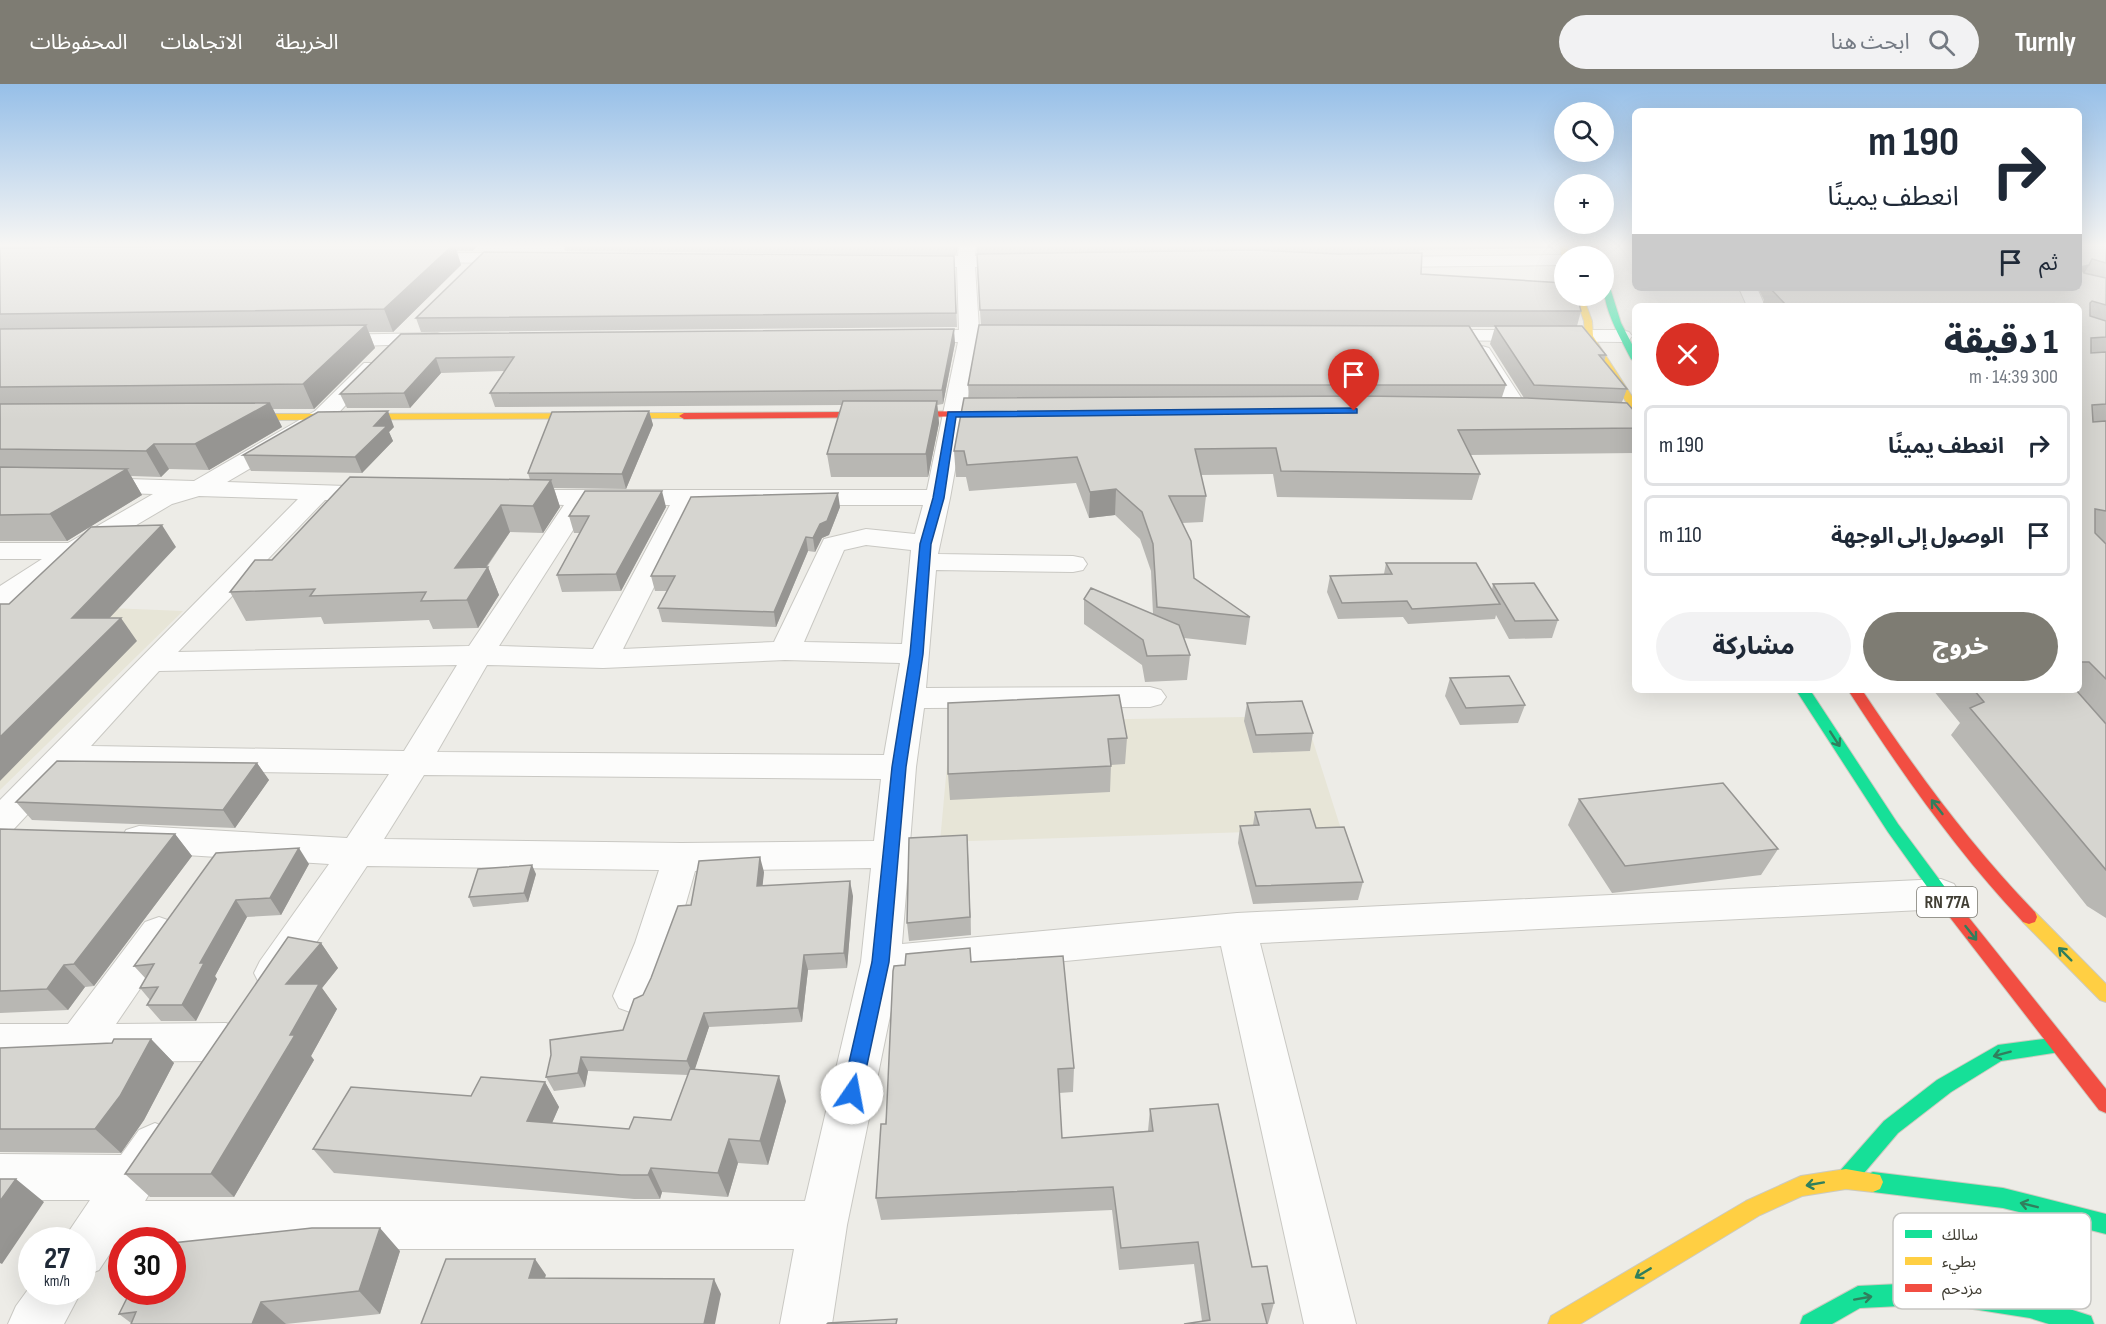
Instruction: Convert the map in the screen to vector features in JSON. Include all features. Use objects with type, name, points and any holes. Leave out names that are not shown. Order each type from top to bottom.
[{"type":"main road","points":[[1583,306],[1588,321],[1589,336],[1632,403]]},
{"type":"main road","points":[[1612,306],[1622,336],[1632,353]]},
{"type":"main road","points":[[221,417],[448,418],[1021,414]]},
{"type":"main road","name":"RN 77A","points":[[1805,693],[1893,828],[1941,894],[2106,1104]]},
{"type":"main road","points":[[1857,693],[1905,766],[2001,890],[2105,993]]},
{"type":"main road","points":[[1846,1179],[1891,1127],[1944,1086],[1998,1053],[2060,1045]]},
{"type":"main road","points":[[1559,1324],[1753,1208],[1801,1186],[1846,1179],[2003,1198],[2062,1213]]},
{"type":"main road","points":[[2091,1220],[2106,1224]]},
{"type":"main road","points":[[1811,1324],[1857,1297],[1893,1295]]},
{"type":"main road","points":[[2036,1309],[2083,1324]]},
{"type":"street","points":[[806,1324],[823,1225],[881,962],[899,767],[916,654],[925,553],[938,498],[952,414],[969,335],[968,304]]},
{"type":"street","points":[[0,598],[73,551],[163,499],[201,487],[323,416],[423,315]]},
{"type":"street","points":[[898,336],[1039,336]]},
{"type":"street","points":[[1413,336],[1622,336]]},
{"type":"street","points":[[1472,336],[1520,413]]},
{"type":"street","points":[[315,341],[457,339]]},
{"type":"street","points":[[71,484],[401,495]]},
{"type":"street","points":[[0,822],[151,662],[318,493]]},
{"type":"street","points":[[485,496],[938,498]]},
{"type":"street","points":[[603,659],[687,497]]},
{"type":"street","points":[[0,1044],[78,1044],[233,1032],[357,852],[414,763],[478,655],[580,498]]},
{"type":"street","points":[[784,651],[832,545],[844,540],[874,538],[925,553],[1073,564]]},
{"type":"street","points":[[0,551],[73,551]]},
{"type":"street","points":[[151,662],[478,655],[603,659],[784,651],[916,654]]},
{"type":"street","points":[[910,698],[1150,698]]},
{"type":"street","points":[[60,757],[899,767]]},
{"type":"street","points":[[0,835],[36,836]]},
{"type":"street","points":[[107,838],[225,842],[357,852],[681,857],[891,854]]},
{"type":"street","points":[[78,1044],[225,842]]},
{"type":"street","points":[[633,996],[655,943],[681,857]]},
{"type":"street","points":[[881,962],[1237,929],[1941,894]]},
{"type":"street","points":[[1237,929],[1330,1324]]},
{"type":"street","points":[[96,1233],[172,1120]]},
{"type":"street","points":[[0,1177],[132,1178]]},
{"type":"street","points":[[96,1239],[823,1225]]},
{"type":"street","points":[[34,1324],[47,1305]]},
{"type":"shaded area","points":[[36,605],[183,611],[0,790],[0,635]]},
{"type":"shaded area","points":[[1305,716],[1341,829],[940,842],[951,722]]},
{"type":"building","points":[[0,304],[390,304],[384,309],[0,314]]},
{"type":"building","points":[[431,304],[956,304],[956,313],[416,318]]},
{"type":"building","points":[[980,304],[1554,304],[1554,306],[1580,306],[1581,311],[980,310]]},
{"type":"building","points":[[2082,304],[2090,304],[2090,316],[2106,321],[2106,337],[2091,338],[2091,353],[2106,352],[2106,404],[2092,405],[2093,422],[2106,421],[2106,511],[2095,509],[2095,533],[2106,544],[2106,679],[2089,662],[2082,662]]},
{"type":"building","points":[[366,325],[303,384],[0,387],[0,329]]},
{"type":"building","points":[[979,325],[1469,326],[1506,385],[968,385]]},
{"type":"building","points":[[1495,326],[1582,326],[1606,355],[1599,355],[1627,389],[1534,385]]},
{"type":"building","points":[[954,329],[942,390],[490,393],[514,357],[436,358],[404,393],[340,394],[401,334]]},
{"type":"building","points":[[1359,396],[1527,398],[1627,403],[1632,409],[1632,428],[1458,430],[1480,474],[1281,471],[1276,448],[1195,449],[1206,496],[1169,496],[1191,541],[1194,578],[1250,617],[1157,607],[1153,544],[1142,512],[1116,489],[1090,492],[1077,457],[967,465],[964,451],[954,451],[964,398]]},
{"type":"building","points":[[843,401],[937,401],[926,454],[827,454]]},
{"type":"building","points":[[270,403],[195,444],[154,444],[146,451],[0,449],[0,404]]},
{"type":"building","points":[[388,411],[374,426],[387,426],[355,457],[243,455],[318,412]]},
{"type":"building","points":[[649,411],[622,474],[528,473],[552,412]]},
{"type":"building","points":[[0,467],[127,469],[50,514],[0,515]]},
{"type":"building","points":[[350,477],[551,480],[533,506],[501,505],[455,568],[488,567],[467,600],[421,601],[426,592],[310,596],[315,589],[230,592],[255,560],[272,560]]},
{"type":"building","points":[[585,491],[662,491],[616,574],[557,575],[589,516],[569,516]]},
{"type":"building","points":[[838,493],[827,521],[820,524],[813,538],[806,537],[774,612],[658,608],[675,576],[651,576],[691,497]]},
{"type":"building","points":[[162,525],[72,618],[121,618],[0,737],[0,604],[9,604],[91,527]]},
{"type":"building","points":[[1386,563],[1476,563],[1500,604],[1412,609],[1407,601],[1342,603],[1330,576],[1392,574]]},
{"type":"building","points":[[1534,583],[1558,620],[1515,621],[1493,584]]},
{"type":"building","points":[[1091,588],[1179,625],[1190,655],[1147,656],[1143,640],[1084,599]]},
{"type":"building","points":[[1509,676],[1525,705],[1466,708],[1450,678]]},
{"type":"building","points":[[1976,693],[2079,693],[2106,724],[2106,870],[1970,708],[1984,702]]},
{"type":"building","points":[[1119,695],[1127,738],[1108,739],[1111,766],[948,774],[948,703]]},
{"type":"building","points":[[1302,701],[1313,733],[1256,735],[1247,703]]},
{"type":"building","points":[[57,761],[257,763],[223,810],[16,802]]},
{"type":"building","points":[[1723,783],[1778,849],[1625,866],[1579,799]]},
{"type":"building","points":[[1310,809],[1316,828],[1344,827],[1363,882],[1256,886],[1240,826],[1259,825],[1255,812]]},
{"type":"building","points":[[0,829],[175,834],[74,964],[64,965],[47,989],[0,991]]},
{"type":"building","points":[[967,835],[970,917],[907,923],[909,838]]},
{"type":"building","points":[[299,848],[270,898],[236,900],[200,963],[204,963],[182,1005],[147,1005],[158,987],[140,988],[154,964],[134,966],[216,853]]},
{"type":"building","points":[[760,857],[757,886],[850,881],[844,953],[804,955],[798,1008],[704,1013],[687,1061],[581,1057],[578,1073],[546,1077],[551,1055],[550,1040],[623,1030],[634,999],[643,995],[651,978],[678,906],[691,905],[699,861]]},
{"type":"building","points":[[532,865],[524,893],[469,897],[478,869]]},
{"type":"building","points":[[288,937],[321,943],[286,984],[319,984],[290,1035],[295,1035],[211,1174],[125,1174]]},
{"type":"building","points":[[970,948],[971,962],[1063,956],[1074,1068],[1058,1069],[1062,1138],[1153,1131],[1150,1109],[1218,1104],[1252,1267],[1267,1266],[1274,1303],[1262,1304],[1267,1324],[1184,1324],[1210,1320],[1198,1242],[1121,1248],[1113,1187],[876,1198],[881,1124],[886,1124],[894,966],[905,965],[906,954]]},
{"type":"building","points":[[114,1039],[151,1039],[120,1096],[95,1129],[0,1129],[0,1048],[112,1043]]},
{"type":"building","points":[[690,1069],[779,1076],[760,1141],[729,1139],[718,1173],[651,1168],[648,1175],[621,1175],[313,1149],[351,1087],[471,1096],[481,1077],[545,1082],[527,1121],[629,1129],[634,1117],[671,1120]]},
{"type":"building","points":[[0,1179],[16,1179],[0,1201]]},
{"type":"building","points":[[312,1228],[380,1228],[359,1291],[261,1302],[252,1324],[131,1324],[136,1312],[119,1314],[124,1305],[186,1305],[186,1242]]},
{"type":"building","points":[[446,1259],[535,1259],[529,1278],[714,1279],[704,1324],[421,1324]]},
{"type":"building","points":[[897,1319],[896,1324],[827,1324],[828,1323]]},
{"type":"traffic: fast","points":[[1612,306],[1617,323],[1632,353]]},
{"type":"traffic: fast","points":[[1805,693],[1893,828],[1944,898]]},
{"type":"traffic: fast","points":[[1846,1179],[1891,1127],[1944,1086],[1998,1053],[2060,1045]]},
{"type":"traffic: fast","points":[[1873,1182],[2003,1198],[2062,1213]]},
{"type":"traffic: fast","points":[[2091,1220],[2106,1224]]},
{"type":"traffic: fast","points":[[1811,1324],[1858,1297],[1893,1295]]},
{"type":"traffic: fast","points":[[2036,1309],[2083,1324]]},
{"type":"traffic: slow","points":[[1583,306],[1588,321],[1589,336],[1632,403]]},
{"type":"traffic: slow","points":[[233,417],[684,416]]},
{"type":"traffic: slow","points":[[2029,917],[2106,995]]},
{"type":"traffic: slow","points":[[1559,1324],[1753,1208],[1801,1186],[1846,1179],[1873,1182]]},
{"type":"traffic: jam","points":[[684,416],[1006,414]]},
{"type":"traffic: jam","points":[[1857,693],[1915,779],[1958,837],[2029,917]]},
{"type":"traffic: jam","points":[[1944,898],[2106,1104]]},
{"type":"route","points":[[852,1093],[881,962],[899,767],[916,654],[925,544],[938,498],[952,414],[1354,411]]}]
